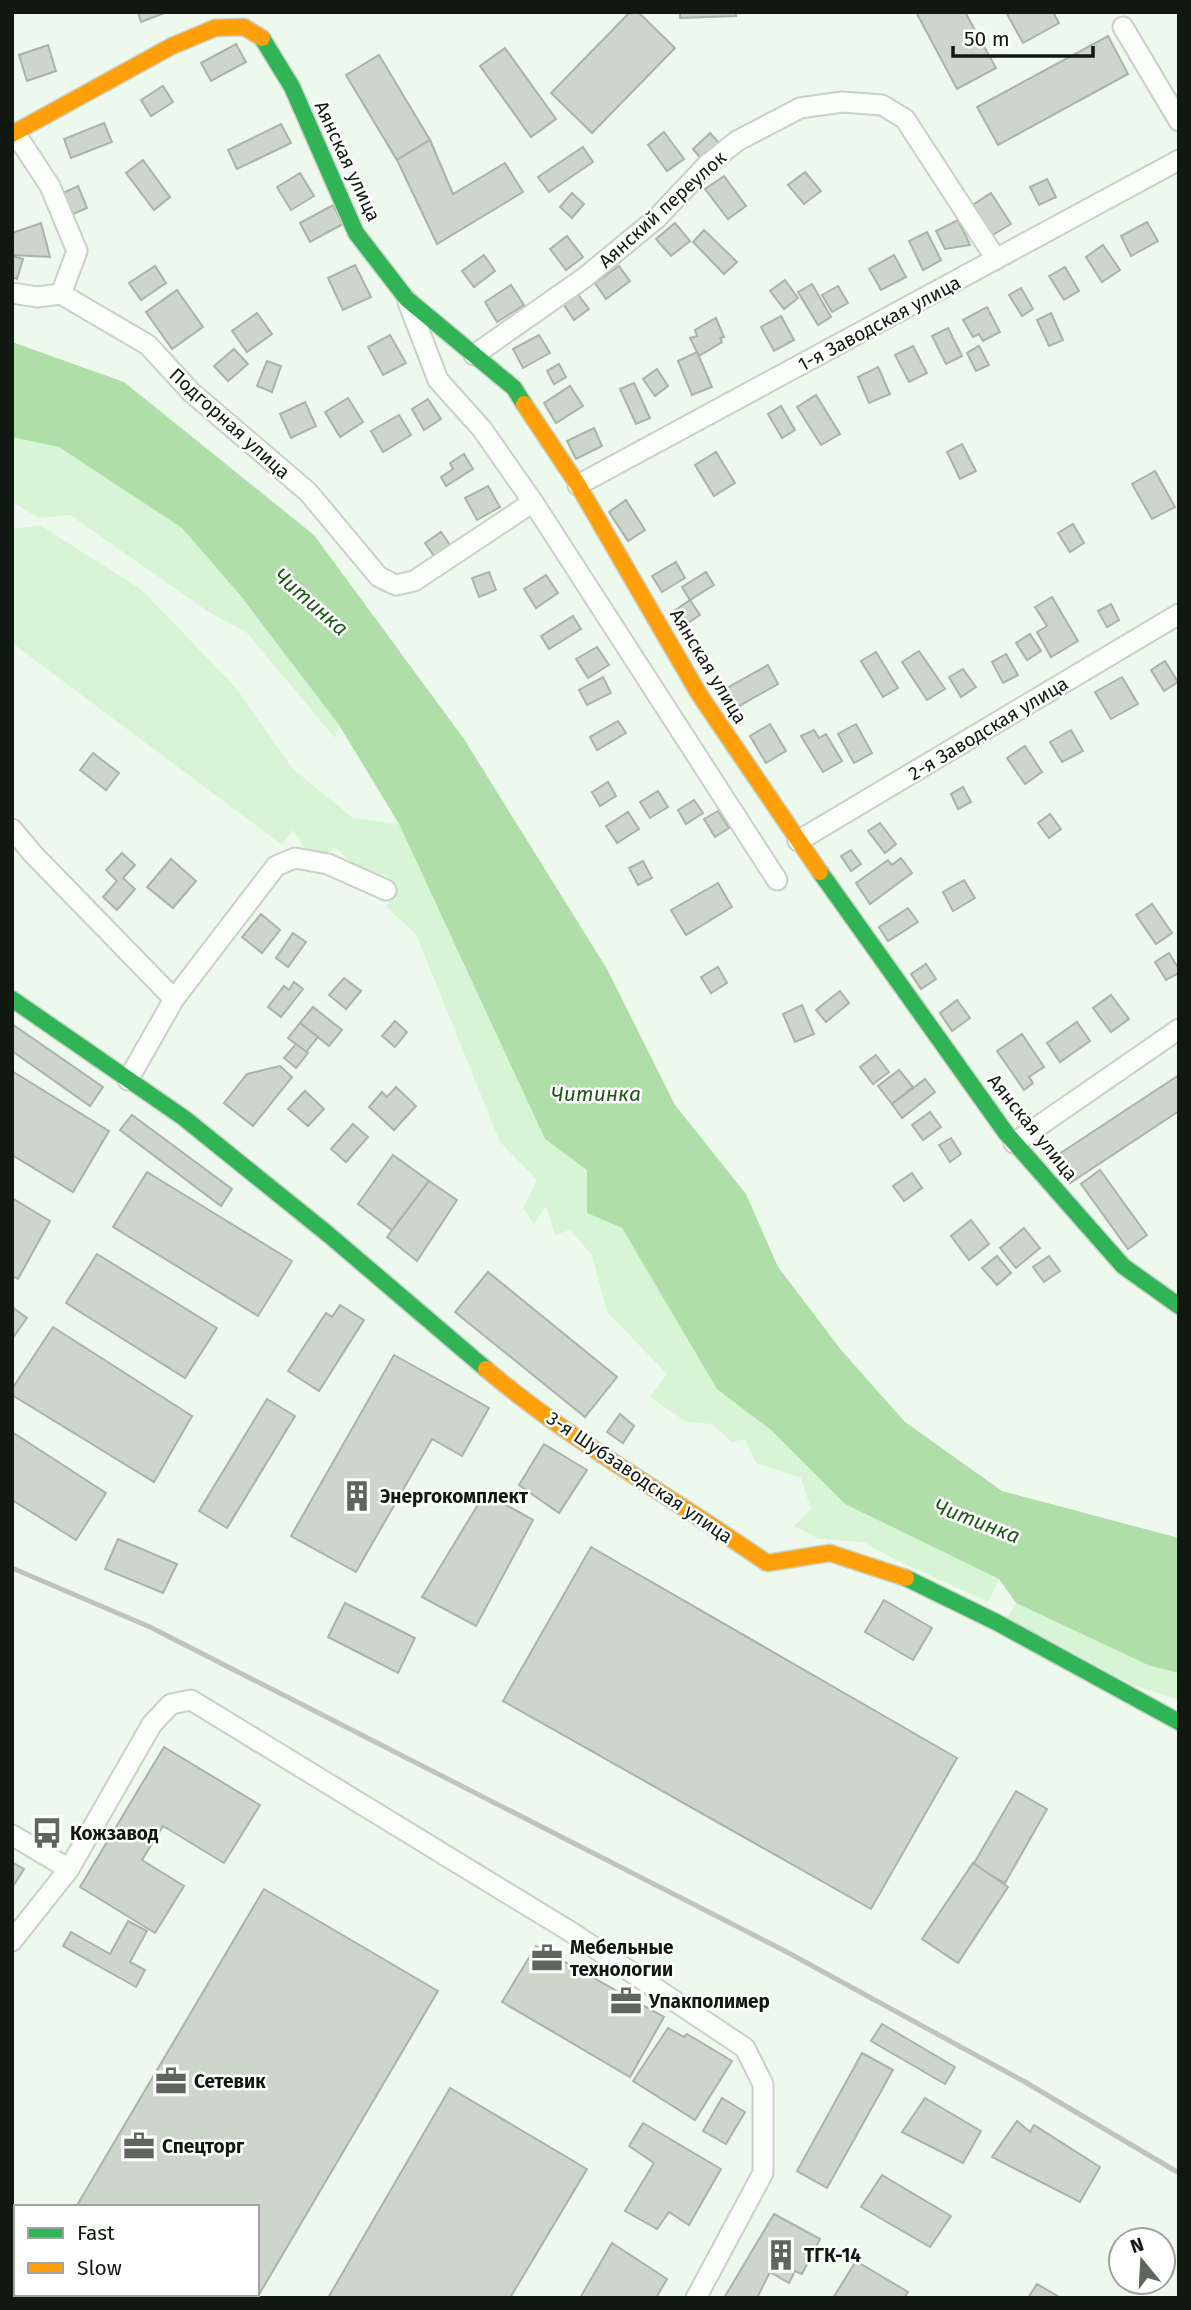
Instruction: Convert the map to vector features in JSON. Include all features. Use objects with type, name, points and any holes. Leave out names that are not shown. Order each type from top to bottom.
[{"type":"street","name":"Аянская улица","points":[[13,133],[172,46],[215,29],[243,27],[264,40],[292,88],[356,233],[407,299],[514,388],[578,485],[699,694],[798,841],[935,1035],[1014,1143],[1124,1266],[1179,1306]]},
{"type":"street","points":[[1124,27],[1179,121]]},
{"type":"street","name":"Аянский переулок","points":[[474,355],[584,278],[657,218],[706,165],[737,141],[800,108],[842,102],[882,105],[905,119],[996,259]]},
{"type":"street","points":[[12,293],[37,297],[61,294],[77,251],[50,186],[13,133]]},
{"type":"street","name":"1-я Заводская улица","points":[[578,485],[1179,160]]},
{"type":"street","name":"Подгорная улица","points":[[61,294],[148,345],[191,392],[308,492],[379,577],[396,585],[414,581],[533,502]]},
{"type":"street","points":[[407,299],[438,380],[482,429],[533,502],[777,880]]},
{"type":"street","name":"2-я Заводская улица","points":[[798,841],[1179,614]]},
{"type":"street","points":[[12,829],[174,999]]},
{"type":"street","points":[[128,1080],[174,999],[276,866],[295,858],[328,864],[386,890]]},
{"type":"street","name":"3-я Шубзаводская улица","points":[[12,999],[184,1118],[329,1235],[502,1383],[625,1472],[708,1522],[767,1563],[830,1553],[900,1575],[996,1622],[1179,1721]]},
{"type":"street","points":[[1014,1143],[1179,1028]]},
{"type":"street","points":[[12,1941],[69,1869],[152,1724],[171,1704],[191,1700],[571,1932],[745,2048],[763,2084],[763,2173],[696,2298]]},
{"type":"street","points":[[12,1835],[69,1869]]},
{"type":"shaded area","points":[[15,437],[59,447],[182,528],[240,595],[339,725],[335,738],[246,632],[210,613],[70,515],[39,518],[12,502],[12,444]]},
{"type":"shaded area","points":[[40,525],[142,590],[236,688],[293,769],[353,818],[399,824],[545,1139],[587,1170],[587,1213],[622,1228],[717,1388],[771,1430],[845,1504],[999,1579],[988,1602],[892,1558],[864,1542],[819,1539],[794,1526],[811,1509],[801,1478],[756,1463],[745,1439],[732,1442],[712,1424],[686,1422],[650,1397],[667,1374],[607,1312],[592,1255],[570,1230],[555,1235],[546,1206],[534,1224],[523,1208],[537,1180],[500,1142],[416,934],[386,907],[398,887],[384,874],[366,876],[335,847],[315,862],[293,830],[282,845],[12,643],[12,529]]},
{"type":"shaded area","points":[[1016,1603],[1150,1666],[1179,1673],[1179,1700],[1133,1685],[1007,1618]]},
{"type":"water","name":"Читинка","points":[[12,342],[124,382],[314,535],[464,739],[607,969],[675,1105],[746,1194],[778,1267],[842,1351],[905,1422],[1002,1491],[1179,1538],[1179,1673],[1150,1666],[1016,1603],[999,1579],[845,1504],[771,1430],[717,1389],[622,1228],[587,1213],[587,1170],[545,1139],[399,824],[339,725],[240,595],[182,528],[59,447],[12,437]]},
{"type":"building","points":[[138,12],[167,12],[141,22]]},
{"type":"building","points":[[630,12],[638,12],[675,48],[592,133],[551,93]]},
{"type":"building","points":[[680,12],[736,12],[736,16],[680,18]]},
{"type":"building","points":[[916,12],[965,12],[996,68],[957,89]]},
{"type":"building","points":[[1006,12],[1053,12],[1059,23],[1023,43]]},
{"type":"building","points":[[1108,36],[1128,74],[998,145],[977,107]]},
{"type":"building","points":[[236,44],[246,62],[211,81],[201,63]]},
{"type":"building","points":[[48,45],[56,71],[27,81],[19,55]]},
{"type":"building","points":[[505,48],[556,119],[531,137],[480,66]]},
{"type":"building","points":[[379,55],[430,140],[397,160],[346,75]]},
{"type":"building","points":[[163,86],[173,102],[151,116],[141,100]]},
{"type":"building","points":[[104,123],[112,142],[71,158],[64,139]]},
{"type":"building","points":[[281,124],[291,143],[237,169],[228,150]]},
{"type":"building","points":[[664,132],[684,159],[667,171],[648,145]]},
{"type":"building","points":[[710,133],[720,144],[702,160],[693,149]]},
{"type":"building","points":[[430,140],[453,194],[505,163],[523,192],[437,244],[397,160]]},
{"type":"building","points":[[583,147],[593,162],[549,192],[538,177]]},
{"type":"building","points":[[143,160],[170,197],[154,210],[126,173]]},
{"type":"building","points":[[805,172],[821,191],[804,204],[788,185]]},
{"type":"building","points":[[300,173],[314,196],[291,210],[277,187]]},
{"type":"building","points":[[724,176],[746,206],[728,219],[705,189]]},
{"type":"building","points":[[1047,179],[1056,197],[1039,205],[1030,187]]},
{"type":"building","points":[[78,186],[87,208],[71,215],[61,194]]},
{"type":"building","points":[[572,193],[584,204],[572,218],[560,207]]},
{"type":"building","points":[[991,193],[1011,224],[991,236],[971,206]]},
{"type":"building","points":[[333,205],[343,224],[310,242],[300,223]]},
{"type":"building","points":[[958,220],[970,245],[945,249],[936,231]]},
{"type":"building","points":[[1147,222],[1158,241],[1131,256],[1121,236]]},
{"type":"building","points":[[41,223],[50,257],[12,255],[12,233]]},
{"type":"building","points":[[675,223],[690,241],[671,256],[656,239]]},
{"type":"building","points":[[704,230],[737,262],[724,274],[693,242]]},
{"type":"building","points":[[927,232],[941,260],[923,270],[909,241]]},
{"type":"building","points":[[567,236],[583,257],[566,270],[550,249]]},
{"type":"building","points":[[1103,245],[1120,270],[1102,282],[1086,257]]},
{"type":"building","points":[[484,255],[495,271],[474,287],[462,271]]},
{"type":"building","points":[[894,255],[906,277],[881,290],[869,269]]},
{"type":"building","points":[[12,256],[23,259],[17,279],[12,277]]},
{"type":"building","points":[[355,265],[371,297],[343,310],[328,278]]},
{"type":"building","points":[[155,266],[166,283],[141,300],[129,283]]},
{"type":"building","points":[[619,266],[630,281],[606,299],[595,283]]},
{"type":"building","points":[[1065,267],[1079,291],[1064,300],[1049,276]]},
{"type":"building","points":[[785,280],[798,298],[784,309],[770,291]]},
{"type":"building","points":[[812,284],[831,317],[818,325],[798,292]]},
{"type":"building","points":[[511,285],[524,305],[497,322],[485,302]]},
{"type":"building","points":[[838,286],[848,303],[832,312],[822,295]]},
{"type":"building","points":[[1021,288],[1033,309],[1022,316],[1009,295]]},
{"type":"building","points":[[177,290],[203,327],[172,349],[146,312]]},
{"type":"building","points":[[576,292],[589,309],[574,320],[562,302]]},
{"type":"building","points":[[987,307],[1000,332],[983,341],[979,334],[973,337],[963,320]]},
{"type":"building","points":[[257,313],[272,334],[247,352],[232,331]]},
{"type":"building","points":[[1051,313],[1063,340],[1049,346],[1037,320]]},
{"type":"building","points":[[781,316],[794,340],[774,351],[761,327]]},
{"type":"building","points":[[716,318],[724,337],[720,338],[722,342],[699,356],[690,338],[697,336],[695,330]]},
{"type":"building","points":[[948,328],[962,356],[946,364],[932,336]]},
{"type":"building","points":[[390,335],[406,363],[383,375],[368,347]]},
{"type":"building","points":[[539,335],[550,353],[523,368],[513,349]]},
{"type":"building","points":[[913,346],[927,373],[909,382],[895,355]]},
{"type":"building","points":[[979,346],[989,365],[976,371],[967,353]]},
{"type":"building","points":[[234,349],[248,364],[228,381],[214,366]]},
{"type":"building","points":[[697,352],[712,387],[692,395],[678,361]]},
{"type":"building","points":[[267,361],[281,366],[272,392],[257,386]]},
{"type":"building","points":[[559,364],[566,377],[554,384],[547,371]]},
{"type":"building","points":[[878,367],[890,394],[869,403],[858,377]]},
{"type":"building","points":[[657,369],[668,386],[655,396],[643,379]]},
{"type":"building","points":[[634,383],[650,418],[636,424],[620,389]]},
{"type":"building","points":[[570,386],[583,406],[556,423],[544,403]]},
{"type":"building","points":[[816,395],[840,434],[821,445],[797,407]]},
{"type":"building","points":[[348,398],[363,422],[340,437],[325,412]]},
{"type":"building","points":[[428,399],[441,419],[424,430],[412,409]]},
{"type":"building","points":[[305,402],[316,426],[291,438],[280,414]]},
{"type":"building","points":[[781,406],[795,430],[782,438],[768,414]]},
{"type":"building","points":[[399,415],[411,435],[383,452],[371,431]]},
{"type":"building","points":[[594,428],[602,446],[576,459],[567,441]]},
{"type":"building","points":[[962,444],[976,471],[960,479],[947,452]]},
{"type":"building","points":[[716,452],[735,483],[714,496],[695,465]]},
{"type":"building","points":[[464,454],[473,469],[446,486],[441,477],[453,469],[450,463]]},
{"type":"building","points":[[1155,471],[1175,507],[1152,519],[1132,484]]},
{"type":"building","points":[[488,486],[500,507],[477,520],[465,498]]},
{"type":"building","points":[[626,500],[645,530],[628,541],[609,512]]},
{"type":"building","points":[[1073,524],[1084,543],[1070,552],[1058,533]]},
{"type":"building","points":[[441,532],[450,545],[434,556],[425,543]]},
{"type":"building","points":[[676,562],[685,578],[662,592],[652,576]]},
{"type":"building","points":[[489,572],[496,590],[479,597],[472,578]]},
{"type":"building","points":[[706,572],[714,585],[690,600],[682,587]]},
{"type":"building","points":[[546,575],[558,593],[536,608],[524,589]]},
{"type":"building","points":[[1052,597],[1078,641],[1051,657],[1037,632],[1047,626],[1035,607]]},
{"type":"building","points":[[690,600],[700,615],[683,626],[674,611]]},
{"type":"building","points":[[1111,604],[1119,620],[1107,627],[1098,611]]},
{"type":"building","points":[[573,616],[581,629],[549,649],[541,636]]},
{"type":"building","points":[[1030,634],[1041,651],[1027,660],[1016,643]]},
{"type":"building","points":[[597,647],[609,665],[588,678],[576,659]]},
{"type":"building","points":[[919,651],[945,689],[927,700],[902,662]]},
{"type":"building","points":[[876,652],[898,688],[883,697],[861,661]]},
{"type":"building","points":[[1006,654],[1018,675],[1003,683],[992,662]]},
{"type":"building","points":[[1165,661],[1178,682],[1164,691],[1151,670]]},
{"type":"building","points":[[768,665],[778,684],[732,710],[722,691]]},
{"type":"building","points":[[963,669],[976,687],[961,697],[949,677]]},
{"type":"building","points":[[603,677],[611,693],[587,705],[579,690]]},
{"type":"building","points":[[1122,677],[1138,704],[1111,719],[1095,692]]},
{"type":"building","points":[[618,721],[626,733],[597,750],[590,737]]},
{"type":"building","points":[[770,724],[786,751],[766,763],[750,736]]},
{"type":"building","points":[[856,724],[872,753],[854,763],[838,734]]},
{"type":"building","points":[[814,730],[819,738],[826,734],[842,761],[823,772],[801,736]]},
{"type":"building","points":[[1071,730],[1083,751],[1062,762],[1050,742]]},
{"type":"building","points":[[1025,746],[1042,772],[1025,784],[1007,758]]},
{"type":"building","points":[[93,753],[119,773],[106,790],[80,770]]},
{"type":"building","points":[[608,782],[616,796],[600,806],[592,792]]},
{"type":"building","points":[[963,787],[971,802],[958,809],[951,794]]},
{"type":"building","points":[[658,791],[668,807],[650,818],[640,802]]},
{"type":"building","points":[[694,800],[703,813],[686,824],[678,810]]},
{"type":"building","points":[[718,811],[729,828],[715,837],[704,819]]},
{"type":"building","points":[[628,812],[639,829],[617,843],[606,826]]},
{"type":"building","points":[[1050,814],[1061,829],[1049,838],[1038,823]]},
{"type":"building","points":[[880,823],[896,844],[885,853],[868,831]]},
{"type":"building","points":[[851,850],[861,864],[851,871],[841,856]]},
{"type":"building","points":[[122,853],[135,865],[123,878],[135,889],[117,910],[103,897],[117,881],[106,870]]},
{"type":"building","points":[[901,858],[912,873],[870,904],[856,883],[888,860],[892,865]]},
{"type":"building","points":[[171,859],[196,881],[173,908],[147,887]]},
{"type":"building","points":[[643,861],[652,878],[638,885],[629,868]]},
{"type":"building","points":[[964,880],[975,898],[953,911],[943,892]]},
{"type":"building","points":[[718,883],[732,907],[686,935],[671,910]]},
{"type":"building","points":[[1152,904],[1172,933],[1156,944],[1136,915]]},
{"type":"building","points":[[908,908],[918,922],[888,941],[879,927]]},
{"type":"building","points":[[261,914],[280,930],[262,953],[242,937]]},
{"type":"building","points":[[293,933],[306,942],[288,967],[276,958]]},
{"type":"building","points":[[1169,953],[1179,973],[1166,980],[1155,962]]},
{"type":"building","points":[[926,964],[936,979],[921,989],[911,974]]},
{"type":"building","points":[[718,967],[727,983],[711,993],[701,977]]},
{"type":"building","points":[[344,978],[361,991],[346,1009],[329,995]]},
{"type":"building","points":[[294,982],[303,989],[281,1017],[268,1007],[284,986],[289,990]]},
{"type":"building","points":[[840,991],[849,1003],[826,1022],[816,1010]]},
{"type":"building","points":[[1111,995],[1129,1019],[1111,1032],[1093,1008]]},
{"type":"building","points":[[957,1000],[970,1018],[952,1031],[940,1013]]},
{"type":"building","points":[[802,1005],[814,1034],[795,1042],[783,1014]]},
{"type":"building","points":[[313,1007],[342,1030],[329,1046],[300,1023]]},
{"type":"building","points":[[395,1021],[407,1032],[395,1047],[382,1036]]},
{"type":"building","points":[[1077,1022],[1090,1041],[1060,1062],[1047,1043]]},
{"type":"building","points":[[300,1023],[318,1037],[306,1052],[288,1038]]},
{"type":"building","points":[[12,1024],[103,1087],[90,1106],[12,1051]]},
{"type":"building","points":[[1022,1034],[1044,1067],[1029,1077],[1033,1083],[1024,1090],[997,1051]]},
{"type":"building","points":[[296,1044],[308,1053],[296,1068],[284,1058]]},
{"type":"building","points":[[876,1055],[889,1072],[873,1084],[860,1067]]},
{"type":"building","points":[[280,1066],[292,1077],[253,1126],[224,1103],[247,1074]]},
{"type":"building","points":[[899,1070],[913,1087],[892,1104],[878,1086]]},
{"type":"building","points":[[12,1071],[109,1131],[73,1192],[12,1155]]},
{"type":"building","points":[[1179,1075],[1179,1111],[1070,1183],[1053,1158]]},
{"type":"building","points":[[925,1079],[935,1092],[902,1118],[892,1104]]},
{"type":"building","points":[[396,1087],[416,1106],[394,1130],[369,1107],[382,1092],[387,1097]]},
{"type":"building","points":[[305,1091],[324,1109],[308,1126],[288,1109]]},
{"type":"building","points":[[930,1112],[941,1127],[923,1140],[912,1125]]},
{"type":"building","points":[[132,1115],[232,1189],[221,1206],[120,1130]]},
{"type":"building","points":[[353,1124],[368,1137],[346,1162],[331,1149]]},
{"type":"building","points":[[951,1138],[961,1154],[950,1162],[939,1145]]},
{"type":"building","points":[[393,1155],[429,1181],[392,1230],[358,1204]]},
{"type":"building","points":[[1100,1170],[1147,1235],[1128,1249],[1081,1184]]},
{"type":"building","points":[[147,1172],[292,1261],[258,1316],[113,1227]]},
{"type":"building","points":[[912,1173],[922,1188],[904,1201],[893,1186]]},
{"type":"building","points":[[429,1181],[457,1200],[417,1261],[387,1237]]},
{"type":"building","points":[[12,1198],[50,1221],[18,1279],[12,1276]]},
{"type":"building","points":[[971,1220],[989,1244],[969,1260],[951,1236]]},
{"type":"building","points":[[1024,1228],[1040,1248],[1016,1268],[1000,1248]]},
{"type":"building","points":[[97,1254],[217,1328],[185,1378],[66,1303]]},
{"type":"building","points":[[997,1256],[1011,1273],[997,1285],[982,1268]]},
{"type":"building","points":[[1049,1256],[1060,1271],[1044,1282],[1033,1267]]},
{"type":"building","points":[[488,1272],[617,1377],[585,1417],[455,1312]]},
{"type":"building","points":[[340,1305],[364,1320],[319,1391],[288,1371],[326,1313],[332,1317]]},
{"type":"building","points":[[12,1307],[27,1318],[12,1339]]},
{"type":"building","points":[[53,1327],[192,1416],[154,1482],[12,1395],[12,1389]]},
{"type":"building","name":"Энергокомплект","points":[[394,1355],[489,1408],[462,1456],[432,1439],[356,1572],[291,1536]]},
{"type":"building","points":[[267,1399],[295,1416],[227,1528],[199,1511]]},
{"type":"building","points":[[620,1414],[634,1426],[623,1443],[607,1432]]},
{"type":"building","points":[[12,1432],[106,1493],[76,1540],[12,1500]]},
{"type":"building","points":[[544,1444],[587,1470],[559,1513],[519,1485]]},
{"type":"building","points":[[485,1493],[533,1520],[476,1626],[422,1597]]},
{"type":"building","points":[[118,1539],[177,1564],[163,1593],[105,1569]]},
{"type":"building","points":[[591,1547],[957,1758],[871,1909],[503,1701]]},
{"type":"building","points":[[884,1600],[932,1628],[913,1660],[865,1632]]},
{"type":"building","points":[[345,1603],[415,1638],[398,1673],[328,1637]]},
{"type":"building","points":[[164,1747],[260,1805],[224,1863],[163,1826],[142,1860],[184,1886],[155,1933],[80,1887]]},
{"type":"building","points":[[1016,1791],[1047,1809],[1005,1883],[973,1865]]},
{"type":"building","points":[[12,1862],[24,1869],[12,1888]]},
{"type":"building","points":[[973,1863],[1008,1887],[958,1963],[922,1939]]},
{"type":"building","points":[[264,1889],[438,1991],[259,2295],[259,2205],[77,2205]]},
{"type":"building","points":[[128,1921],[147,1931],[130,1962],[145,1970],[136,1987],[63,1946],[71,1932],[110,1954]]},
{"type":"building","points":[[536,1946],[664,2017],[630,2077],[502,2002]]},
{"type":"building","points":[[882,2024],[955,2067],[945,2084],[871,2041]]},
{"type":"building","points":[[668,2028],[684,2037],[687,2034],[732,2061],[695,2120],[633,2081]]},
{"type":"building","points":[[862,2053],[893,2070],[827,2188],[797,2171]]},
{"type":"building","points":[[450,2088],[587,2169],[510,2298],[328,2298]]},
{"type":"building","points":[[722,2098],[745,2112],[726,2144],[703,2131]]},
{"type":"building","points":[[925,2098],[981,2131],[963,2163],[902,2132]]},
{"type":"building","points":[[1017,2121],[1030,2132],[1034,2125],[1100,2167],[1080,2202],[992,2157]]},
{"type":"building","points":[[643,2123],[721,2169],[689,2225],[669,2212],[657,2229],[625,2211],[654,2163],[629,2146]]},
{"type":"building","points":[[882,2175],[951,2216],[930,2247],[861,2207]]},
{"type":"building","name":"ТГК-14","points":[[774,2214],[820,2239],[802,2274],[795,2271],[789,2283],[770,2272],[757,2298],[724,2298]]},
{"type":"building","points":[[612,2243],[667,2279],[656,2298],[580,2298]]},
{"type":"building","points":[[856,2261],[908,2292],[904,2298],[833,2298]]},
{"type":"building","points":[[1037,2284],[1061,2298],[1028,2298]]},
{"type":"building","points":[[23,2296],[258,2296],[257,2298],[22,2298]]},
{"type":"railway","points":[[12,1568],[150,1627],[785,1951],[1025,2082],[1179,2173]]},
{"type":"traffic: fast","points":[[262,38],[292,87],[356,233],[407,299],[514,388],[524,404]]},
{"type":"traffic: fast","points":[[820,872],[1006,1133],[1123,1266],[1179,1306]]},
{"type":"traffic: fast","points":[[12,999],[184,1118],[329,1235],[486,1369]]},
{"type":"traffic: fast","points":[[906,1578],[996,1622],[1179,1722]]},
{"type":"traffic: slow","points":[[12,134],[172,46],[215,28],[244,27],[262,38]]},
{"type":"traffic: slow","points":[[524,404],[578,485],[699,694],[820,872]]},
{"type":"traffic: slow","points":[[486,1369],[589,1446],[767,1563],[830,1553],[906,1578]]},
{"type":"place","name":"Энергокомплект","points":[[357,1496]]},
{"type":"place","name":"Кожзавод","points":[[47,1833]]},
{"type":"place","name":"Мебельные технологии","points":[[547,1958]]},
{"type":"place","name":"Упакполимер","points":[[626,2001]]},
{"type":"place","name":"Сетевик","points":[[171,2081]]},
{"type":"place","name":"Спецторг","points":[[139,2146]]},
{"type":"place","name":"ТГК-14","points":[[781,2255]]}]
